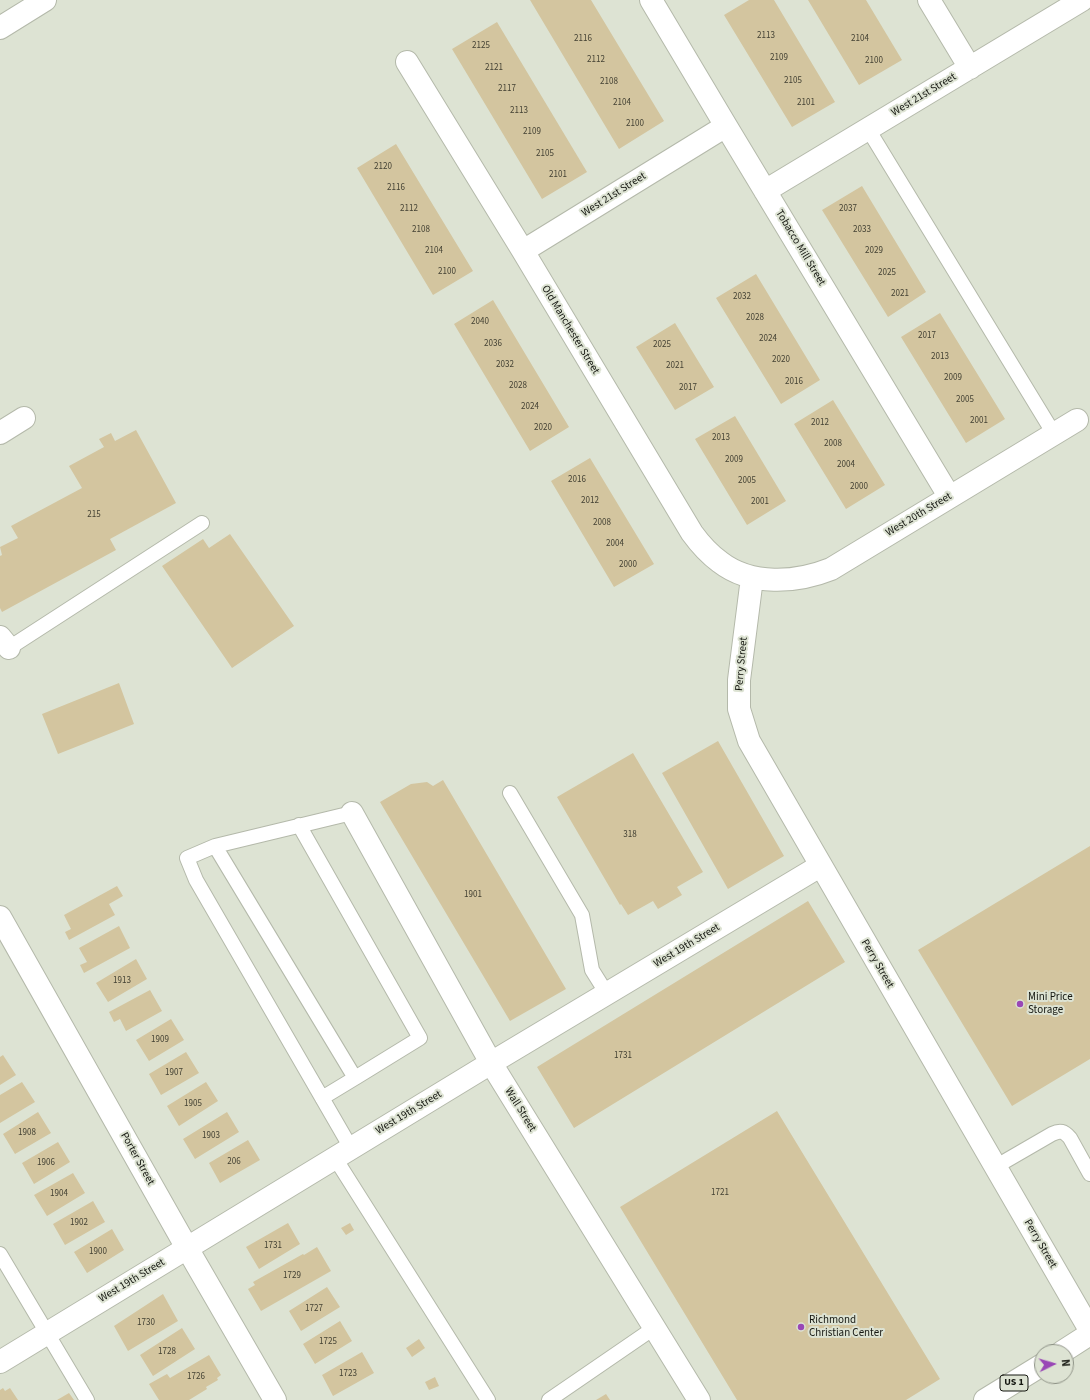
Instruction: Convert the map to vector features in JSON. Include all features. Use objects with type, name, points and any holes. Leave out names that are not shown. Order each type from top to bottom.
[{"type":"street","points":[[0,28],[45,0]]},
{"type":"street","name":"Tobacco Mill Street","points":[[651,0],[949,496]]},
{"type":"street","points":[[929,0],[970,68]]},
{"type":"street","name":"West 21st Street","points":[[765,191],[970,68],[1077,1]]},
{"type":"street","name":"Old Manchester Street","points":[[407,62],[523,250],[692,533],[705,549],[720,562],[735,571],[752,578]]},
{"type":"street","name":"West 21st Street","points":[[523,250],[726,126]]},
{"type":"street","points":[[0,433],[24,418]]},
{"type":"street","name":"West 20th Street","points":[[752,578],[786,580],[816,575],[831,569],[949,496],[1077,420]]},
{"type":"street","name":"Perry Street","points":[[752,578],[739,680],[739,709],[749,741],[1090,1330]]},
{"type":"street","name":"Wall Street","points":[[352,813],[491,1063],[699,1400]]},
{"type":"street","name":"West 19th Street","points":[[0,1362],[491,1063],[820,866]]},
{"type":"street","name":"Porter Street","points":[[0,917],[187,1248],[275,1400]]},
{"type":"street","points":[[1074,1344],[1090,1334]]},
{"type":"street","name":"US 1","points":[[985,1400],[1034,1370]]},
{"type":"lane","points":[[868,128],[1054,434]]},
{"type":"lane","points":[[4,642],[202,523]]},
{"type":"lane","points":[[510,793],[582,915],[592,970],[606,994]]},
{"type":"lane","points":[[352,813],[215,846],[187,858],[196,880],[322,1098],[343,1153],[488,1400]]},
{"type":"lane","points":[[299,825],[420,1038],[322,1098]]},
{"type":"lane","points":[[215,846],[355,1078]]},
{"type":"lane","points":[[995,1167],[1059,1131],[1066,1133],[1070,1138],[1090,1174]]},
{"type":"lane","points":[[0,1254],[48,1332],[87,1400]]},
{"type":"lane","points":[[549,1400],[654,1328]]},
{"type":"building","points":[[530,0],[591,0],[664,121],[619,149]]},
{"type":"building","points":[[749,0],[774,0],[835,102],[792,127],[724,15]]},
{"type":"building","points":[[808,0],[866,0],[902,60],[859,85]]},
{"type":"building","points":[[497,22],[587,172],[542,199],[452,49]]},
{"type":"building","points":[[396,144],[473,271],[433,295],[357,168]]},
{"type":"building","points":[[862,186],[926,292],[888,317],[822,210]]},
{"type":"building","points":[[756,274],[820,380],[781,404],[716,298]]},
{"type":"building","points":[[493,300],[569,427],[530,451],[454,324]]},
{"type":"building","points":[[940,313],[1005,419],[966,443],[901,337]]},
{"type":"building","points":[[675,323],[714,387],[675,410],[636,347]]},
{"type":"building","points":[[833,400],[885,485],[846,509],[794,424]]},
{"type":"building","points":[[735,416],[786,501],[747,525],[695,439]]},
{"type":"building","points":[[136,430],[176,503],[110,539],[116,550],[2,612],[0,608],[0,556],[2,555],[0,547],[18,538],[11,526],[82,488],[69,466],[104,447],[99,439],[111,433],[115,441]]},
{"type":"building","points":[[590,458],[654,564],[614,587],[551,481]]},
{"type":"building","points":[[230,534],[294,626],[232,668],[162,566],[203,539],[209,548]]},
{"type":"building","points":[[119,683],[134,724],[58,754],[42,714]]},
{"type":"building","points":[[718,741],[784,856],[728,889],[662,773]]},
{"type":"building","points":[[633,753],[703,872],[677,887],[682,895],[658,909],[653,901],[628,915],[621,904],[620,905],[557,797]]},
{"type":"building","points":[[443,780],[566,989],[510,1021],[380,802],[411,784],[427,782],[433,786]]},
{"type":"building","name":"Mini Price Storage","points":[[1090,846],[1090,1059],[1012,1106],[918,950]]},
{"type":"building","points":[[117,886],[123,896],[109,904],[115,915],[69,940],[65,932],[71,929],[64,915]]},
{"type":"building","points":[[808,901],[845,962],[574,1128],[537,1067]]},
{"type":"building","points":[[119,926],[130,948],[84,973],[80,965],[87,962],[79,948]]},
{"type":"building","points":[[136,959],[147,979],[108,1002],[96,983]]},
{"type":"building","points":[[150,990],[162,1011],[126,1031],[120,1019],[114,1022],[109,1012]]},
{"type":"building","points":[[171,1019],[184,1040],[149,1061],[136,1040]]},
{"type":"building","points":[[186,1052],[199,1073],[161,1095],[149,1074]]},
{"type":"building","points":[[3,1055],[16,1075],[0,1085],[0,1057]]},
{"type":"building","points":[[22,1082],[35,1102],[0,1123],[0,1095]]},
{"type":"building","points":[[206,1082],[218,1101],[179,1126],[167,1106]]},
{"type":"building","name":"Richmond Christian Center","points":[[777,1111],[940,1379],[906,1400],[737,1400],[620,1207]]},
{"type":"building","points":[[38,1112],[51,1133],[15,1154],[3,1134]]},
{"type":"building","points":[[227,1112],[239,1132],[195,1159],[183,1139]]},
{"type":"building","points":[[248,1140],[260,1160],[220,1183],[209,1163]]},
{"type":"building","points":[[58,1142],[70,1162],[34,1184],[22,1163]]},
{"type":"building","points":[[73,1173],[85,1193],[47,1216],[34,1195]]},
{"type":"building","points":[[93,1201],[105,1222],[65,1245],[53,1224]]},
{"type":"building","points":[[288,1223],[300,1244],[259,1269],[246,1247]]},
{"type":"building","points":[[350,1223],[354,1230],[346,1235],[341,1228]]},
{"type":"building","points":[[112,1229],[124,1250],[87,1273],[74,1252]]},
{"type":"building","points":[[317,1247],[331,1271],[261,1311],[248,1289],[255,1285],[253,1282]]},
{"type":"building","points":[[327,1287],[340,1307],[301,1331],[289,1311]]},
{"type":"building","points":[[163,1294],[178,1321],[128,1351],[114,1326]]},
{"type":"building","points":[[340,1321],[352,1341],[315,1364],[303,1344]]},
{"type":"building","points":[[182,1328],[195,1349],[153,1376],[140,1355]]},
{"type":"building","points":[[419,1339],[425,1348],[412,1357],[406,1348]]},
{"type":"building","points":[[362,1352],[374,1373],[333,1396],[322,1375]]},
{"type":"building","points":[[209,1355],[221,1375],[217,1378],[218,1380],[189,1400],[159,1400],[149,1384],[167,1374],[170,1378]]},
{"type":"building","points":[[435,1377],[439,1386],[429,1390],[425,1382]]},
{"type":"building","points":[[3,1388],[5,1391],[10,1388],[18,1400],[0,1400],[0,1390]]},
{"type":"building","points":[[69,1393],[74,1400],[57,1400]]},
{"type":"building","points":[[606,1394],[610,1400],[596,1400]]},
{"type":"place","name":"Mini Price Storage","points":[[1020,1004]]},
{"type":"place","name":"Richmond Christian Center","points":[[801,1327]]}]
